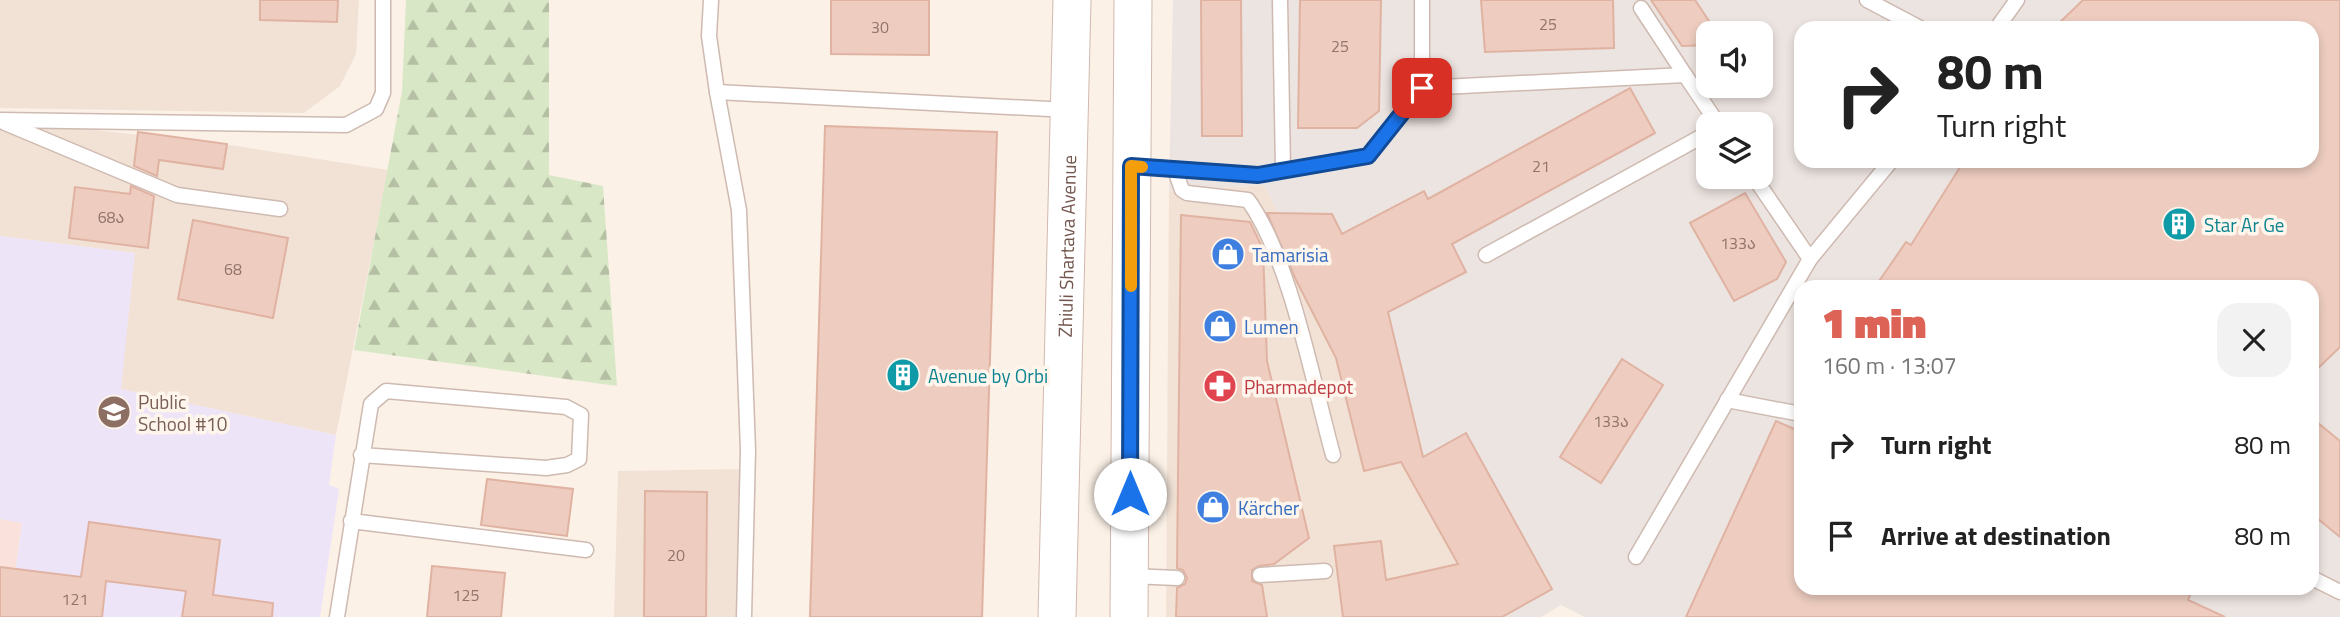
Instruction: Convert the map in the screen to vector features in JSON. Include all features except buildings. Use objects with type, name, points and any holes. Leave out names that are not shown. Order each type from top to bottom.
[{"type":"main road","name":"Zhiuli Shartava Avenue","points":[[1057,617],[1072,0]]},
{"type":"main road","points":[[1129,617],[1133,0]]},
{"type":"lane","points":[[0,121],[346,125],[376,109],[383,93],[383,0]]},
{"type":"lane","points":[[711,0],[709,37],[739,210],[748,450],[744,617]]},
{"type":"lane","points":[[1280,0],[1283,169]]},
{"type":"lane","points":[[1131,166],[1258,175],[1368,156],[1422,88],[1422,0]]},
{"type":"lane","points":[[1867,0],[1907,21]]},
{"type":"lane","points":[[2002,21],[2017,0]]},
{"type":"lane","points":[[1641,8],[1710,112]]},
{"type":"lane","points":[[1422,88],[1685,75]]},
{"type":"lane","points":[[717,92],[1068,110]]},
{"type":"lane","points":[[0,121],[177,195],[280,209]]},
{"type":"lane","points":[[1486,254],[1696,140]]},
{"type":"lane","points":[[1798,280],[1810,259],[1885,168]]},
{"type":"lane","points":[[1175,170],[1182,190],[1248,200],[1263,220],[1291,302],[1333,455]]},
{"type":"lane","points":[[1762,189],[1810,259]]},
{"type":"lane","points":[[1636,557],[1794,286]]},
{"type":"lane","points":[[337,617],[361,455],[372,404],[386,391],[566,407],[580,415],[579,459],[567,465],[546,468],[361,455]]},
{"type":"lane","points":[[1727,400],[1794,413]]},
{"type":"lane","points":[[351,520],[586,550]]},
{"type":"lane","points":[[1260,575],[1325,571]]},
{"type":"lane","points":[[1129,576],[1177,578]]},
{"type":"lane","points":[[2319,582],[2340,592]]},
{"type":"shaded area","points":[[0,0],[359,0],[356,54],[340,86],[304,113],[0,108]]},
{"type":"shaded area","points":[[1173,0],[2340,0],[2340,617],[1585,617],[1561,605],[1541,617],[1490,617],[1264,185],[1169,191]]},
{"type":"shaded area","points":[[0,128],[87,129],[237,146],[388,170],[336,435],[120,389],[134,253],[0,236]]},
{"type":"shaded area","points":[[1264,185],[1490,617],[1166,617],[1169,191]]},
{"type":"shaded area","name":"Public School #10","points":[[0,236],[135,253],[121,389],[336,435],[329,485],[339,489],[320,617],[9,617],[22,523],[0,519]]},
{"type":"shaded area","points":[[745,469],[742,617],[614,617],[618,471]]},
{"type":"shaded area","points":[[0,519],[22,522],[9,617],[0,617]]},
{"type":"green space","points":[[406,0],[549,0],[549,175],[603,186],[617,386],[354,350],[402,91]]},
{"type":"slow traffic","points":[[1131,286],[1131,166],[1142,167]]},
{"type":"place","name":"Star Ar Ge","points":[[2179,224]]},
{"type":"place","name":"Tamarisia","points":[[1228,254]]},
{"type":"place","name":"Lumen","points":[[1220,326]]},
{"type":"place","name":"Avenue by Orbi","points":[[903,375]]},
{"type":"place","name":"Pharmadepot","points":[[1220,386]]},
{"type":"place","name":"Public School #10","points":[[114,412]]},
{"type":"place","name":"Kärcher","points":[[1213,507]]},
{"type":"route","points":[[1130,494],[1131,166],[1258,175],[1368,156],[1422,88]]}]
